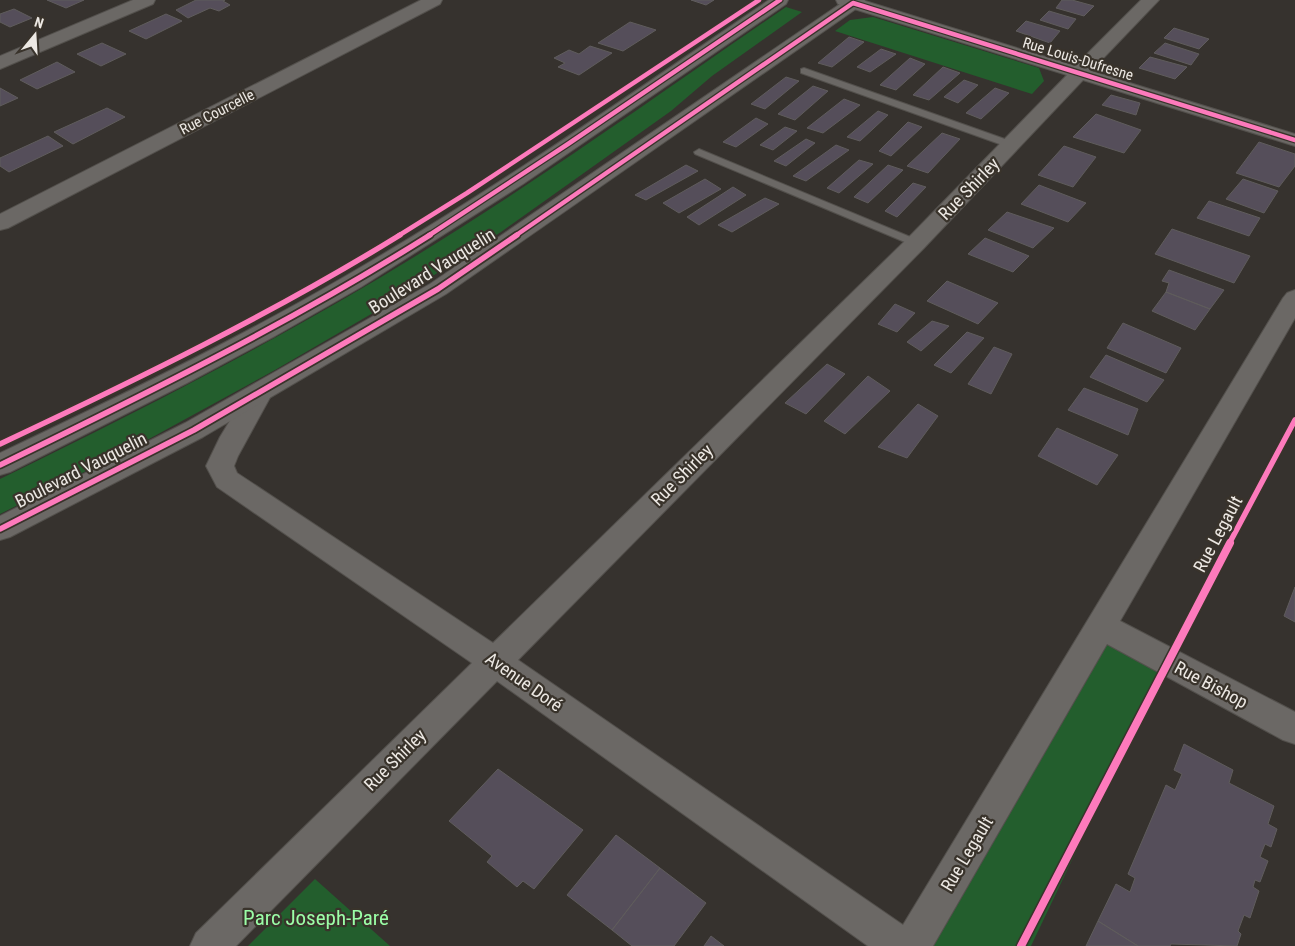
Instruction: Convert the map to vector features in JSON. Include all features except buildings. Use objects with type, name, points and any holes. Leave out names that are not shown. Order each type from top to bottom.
[{"type":"street","points":[[0,63],[147,0]]},
{"type":"street","name":"Rue Courcelle","points":[[0,223],[434,0]]},
{"type":"street","name":"Boulevard Vauquelin","points":[[0,464],[203,364],[354,281],[506,185],[780,0]]},
{"type":"street","name":"Rue Shirley","points":[[209,946],[916,243],[1012,145],[1078,72],[1151,0]]},
{"type":"street","name":"Boulevard Vauquelin","points":[[0,529],[194,430],[438,289],[851,1]]},
{"type":"street","name":"Rue Louis-Dufresne","points":[[851,1],[1295,140]]},
{"type":"street","name":"Rue Legault","points":[[912,946],[1295,298]]},
{"type":"street","name":"Avenue Doré","points":[[260,392],[239,426],[222,460],[220,466],[227,480],[494,661],[900,946]]},
{"type":"street","name":"Rue Bishop","points":[[1101,626],[1295,729]]},
{"type":"lane","points":[[804,71],[1012,145]]},
{"type":"lane","points":[[699,152],[916,243]]},
{"type":"green space","points":[[786,7],[802,12],[712,76],[671,111],[501,232],[397,299],[275,370],[138,445],[0,514],[0,479],[235,360],[350,296],[544,174]]},
{"type":"green space","points":[[873,17],[1039,68],[1044,81],[1032,94],[835,31],[850,20]]},
{"type":"green space","points":[[1101,626],[1167,661],[1031,946],[912,946]]},
{"type":"green space","name":"Parc Joseph-Paré","points":[[315,879],[390,946],[248,946]]},
{"type":"cycle path","points":[[0,444],[123,386],[254,319],[377,249],[467,193],[759,0]]},
{"type":"cycle path","points":[[0,465],[223,354],[353,282],[515,180],[780,0]]},
{"type":"cycle path","points":[[0,529],[194,430],[438,289],[853,3],[1295,140]]},
{"type":"cycle path","points":[[1021,946],[1167,661],[1295,420]]}]
